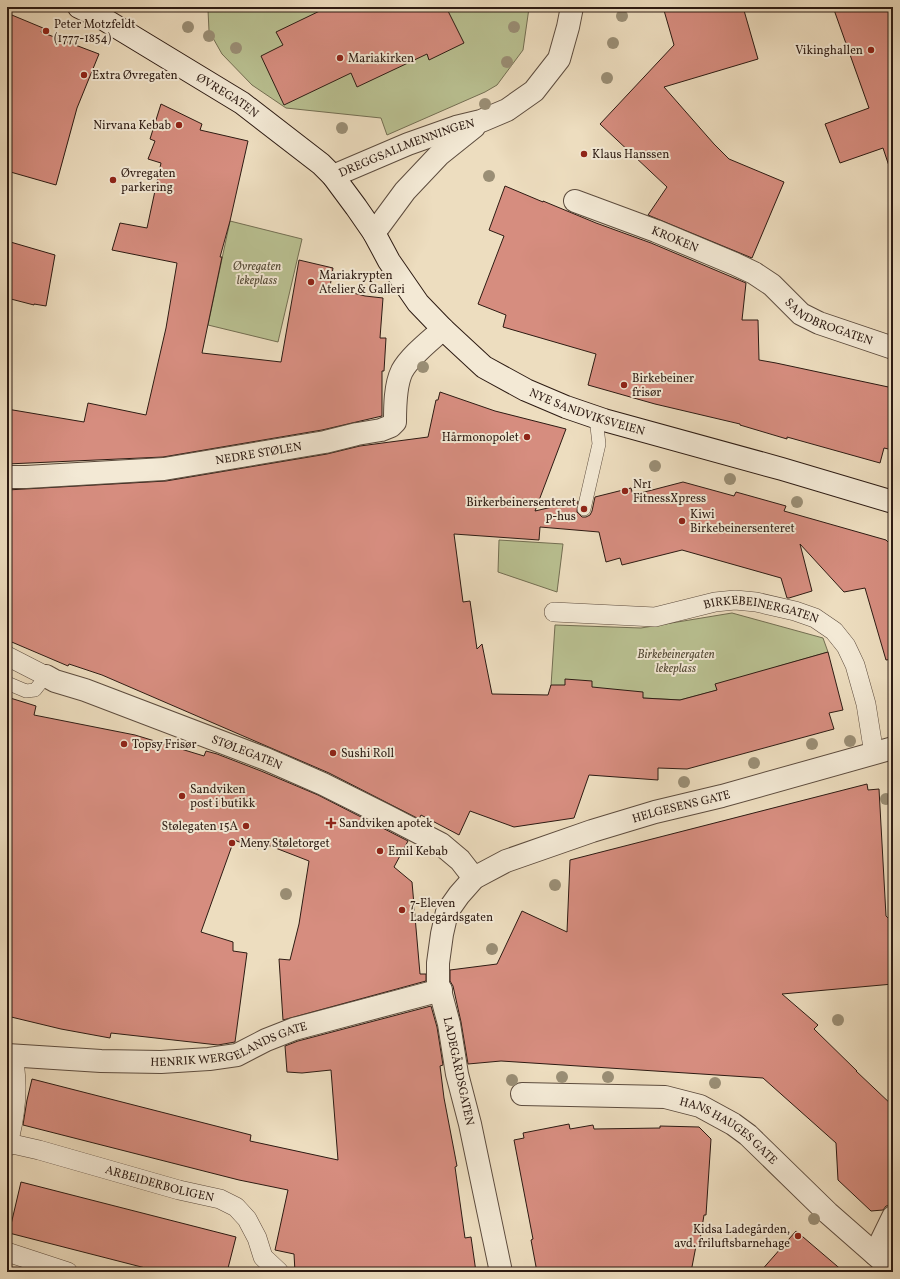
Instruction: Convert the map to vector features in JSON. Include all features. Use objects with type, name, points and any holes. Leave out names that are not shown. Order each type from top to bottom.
[{"type":"street","name":"ØVREGATEN","points":[[79,7],[102,18],[242,103],[321,164],[333,176],[356,207]]},
{"type":"street","name":"DREGGSALLMENNINGEN","points":[[333,176],[408,144],[456,127],[481,121],[507,110],[534,91],[559,59],[572,7]]},
{"type":"street","name":"DREGGSALLMENNINGEN","points":[[374,233],[405,191],[434,160],[481,121]]},
{"type":"street","name":"KROKEN","points":[[575,201],[656,231],[735,264],[754,273],[772,285]]},
{"type":"street","name":"NYE SANDVIKSVEIEN","points":[[356,207],[374,233],[389,261],[418,303],[443,329],[484,367],[526,390],[596,418],[774,467],[893,502]]},
{"type":"street","name":"SANDBROGATEN","points":[[772,285],[801,314],[819,323],[893,348]]},
{"type":"street","name":"NEDRE STØLEN","points":[[7,477],[164,469],[325,442],[357,434],[382,430],[395,422],[396,392],[402,371],[411,359],[443,329]]},
{"type":"street","name":"BIRKEBEINERGATEN","points":[[554,612],[655,617],[715,602],[736,600],[756,602],[795,611],[815,618],[834,631],[846,646],[855,665],[866,704],[884,751]]},
{"type":"street","points":[[7,656],[46,676]]},
{"type":"street","name":"STØLEGATEN","points":[[46,676],[55,681],[85,690],[266,759],[323,784],[441,844],[460,860],[474,878]]},
{"type":"street","name":"HELGESENS GATE","points":[[474,878],[506,861],[592,831],[655,812],[722,796],[884,751]]},
{"type":"street","name":"LADEGÅRDSGATEN","points":[[474,878],[458,895],[447,912],[438,963],[438,983],[449,1024],[458,1074],[472,1132],[501,1272]]},
{"type":"street","name":"HENRIK WERGELANDS GATE","points":[[8,1145],[15,1103],[15,1069],[9,1055],[101,1061],[161,1062],[209,1059],[237,1055],[266,1040],[294,1029],[441,990]]},
{"type":"street","name":"HANS HAUGES GATE","points":[[522,1094],[665,1097],[700,1106],[734,1124],[748,1135],[828,1213],[893,1270]]},
{"type":"street","name":"ARBEIDERBOLIGEN","points":[[8,1145],[39,1150],[179,1190],[220,1199],[236,1207],[247,1219],[257,1238],[263,1257],[279,1272]]},
{"type":"street","points":[[875,1254],[890,1220],[893,1217]]},
{"type":"street","points":[[7,1252],[68,1272]]},
{"type":"lane","points":[[584,509],[599,444],[596,418]]},
{"type":"lane","points":[[7,683],[26,691],[35,690],[46,676]]},
{"type":"green space","points":[[210,7],[529,8],[523,50],[497,85],[485,92],[387,135],[381,118],[286,108],[252,85],[222,54],[209,31],[208,10]]},
{"type":"green space","name":"Øvregaten lekeplass","points":[[230,221],[302,239],[278,342],[208,325]]},
{"type":"green space","points":[[499,540],[563,544],[557,592],[498,572]]},
{"type":"green space","name":"Birkebeinergaten lekeplass","points":[[732,613],[823,638],[828,652],[776,667],[778,674],[680,700],[643,698],[551,686],[555,625],[641,628]]},
{"type":"building","name":"Mariakirken","points":[[328,7],[446,7],[464,43],[429,60],[427,54],[357,87],[351,73],[284,105],[261,56],[283,45],[276,32]]},
{"type":"building","points":[[663,7],[743,7],[758,59],[664,87],[729,159],[784,182],[752,258],[648,215],[667,187],[600,124],[674,45]]},
{"type":"building","points":[[833,7],[893,7],[893,165],[889,166],[883,148],[840,163],[825,124],[869,108]]},
{"type":"building","points":[[7,13],[43,28],[41,32],[99,54],[77,108],[56,185],[7,171]]},
{"type":"building","points":[[161,104],[202,124],[200,130],[248,141],[230,221],[220,257],[222,257],[202,353],[281,362],[299,260],[333,268],[330,287],[365,296],[383,298],[380,338],[386,338],[384,371],[382,371],[382,416],[322,430],[163,457],[7,464],[7,409],[84,422],[88,403],[146,415],[166,328],[177,263],[112,250],[120,223],[147,228],[161,163],[148,159],[155,141],[150,139]]},
{"type":"building","points":[[505,186],[596,223],[651,243],[746,283],[742,320],[758,320],[759,360],[893,388],[893,450],[884,448],[880,463],[787,437],[787,439],[740,424],[655,404],[588,385],[596,354],[503,327],[506,315],[478,304],[504,236],[489,230]]},
{"type":"building","points":[[7,241],[55,255],[46,306],[34,305],[7,298]]},
{"type":"building","points":[[440,392],[495,411],[566,429],[535,511],[578,501],[577,512],[582,517],[586,517],[590,515],[592,511],[595,497],[631,488],[633,495],[683,482],[734,496],[736,492],[786,506],[784,511],[886,540],[893,547],[893,659],[886,660],[865,588],[844,592],[800,544],[812,591],[787,598],[781,578],[682,550],[622,565],[620,558],[606,562],[599,532],[540,527],[539,540],[454,534],[463,602],[470,601],[477,649],[482,644],[492,694],[548,695],[551,685],[565,685],[565,679],[592,681],[592,687],[643,692],[643,698],[680,700],[717,690],[715,684],[828,652],[843,710],[829,713],[834,729],[687,769],[658,768],[658,780],[589,775],[574,818],[514,827],[470,811],[459,835],[421,815],[419,819],[329,773],[102,675],[69,664],[68,666],[7,640],[7,490],[166,481],[327,454],[360,446],[428,437],[436,400],[438,400]]},
{"type":"building","points":[[7,697],[36,706],[34,715],[135,735],[204,756],[206,751],[217,754],[318,795],[408,841],[394,867],[412,882],[420,974],[426,974],[426,981],[283,1020],[279,959],[290,960],[299,924],[309,861],[260,842],[258,849],[234,840],[201,932],[233,942],[233,951],[247,953],[235,1042],[218,1045],[111,1033],[110,1038],[61,1029],[7,1016]]},
{"type":"building","points":[[867,784],[868,790],[879,789],[886,916],[890,920],[893,952],[893,984],[782,994],[818,1025],[814,1029],[893,1106],[893,1205],[886,1206],[883,1210],[871,1211],[838,1180],[836,1143],[763,1078],[501,1061],[468,1064],[461,1022],[453,986],[450,981],[450,970],[497,964],[522,911],[567,932],[570,860]]},
{"type":"building","points":[[431,1006],[437,1027],[443,1065],[440,1066],[444,1098],[457,1166],[455,1167],[465,1238],[471,1237],[476,1272],[295,1272],[294,1254],[275,1250],[288,1190],[239,1180],[23,1125],[32,1079],[251,1135],[250,1141],[338,1160],[331,1070],[302,1073],[287,1072],[285,1046],[298,1041]]},
{"type":"building","points":[[569,1124],[570,1129],[593,1125],[594,1129],[660,1128],[660,1126],[699,1127],[711,1139],[706,1215],[704,1215],[699,1246],[696,1246],[691,1272],[537,1272],[531,1240],[533,1239],[514,1140],[524,1138],[523,1133]]},
{"type":"building","points":[[21,1182],[236,1237],[227,1272],[161,1272],[9,1233]]},
{"type":"building","points":[[796,1231],[844,1272],[760,1272]]},
{"type":"place","name":"Peter Motzfeldt (1777-1854)","points":[[46,31]]},
{"type":"place","name":"Vikinghallen","points":[[871,50]]},
{"type":"place","name":"Mariakirken","points":[[340,58]]},
{"type":"place","name":"Extra Øvregaten","points":[[84,75]]},
{"type":"place","name":"Nirvana Kebab","points":[[179,125]]},
{"type":"place","name":"Klaus Hanssen","points":[[584,154]]},
{"type":"place","name":"Øvregaten parkering","points":[[113,180]]},
{"type":"place","name":"Mariakrypten Atelier & Galleri","points":[[311,282]]},
{"type":"place","name":"Birkebeiner frisør","points":[[624,385]]},
{"type":"place","name":"Hårmonopolet","points":[[527,437]]},
{"type":"place","name":"Nr1 FitnessXpress","points":[[625,491]]},
{"type":"place","name":"Birkerbeinersenteret p-hus","points":[[584,509]]},
{"type":"place","name":"Kiwi Birkebeinersenteret","points":[[682,521]]},
{"type":"place","name":"Topsy Frisør","points":[[124,744]]},
{"type":"place","name":"Sushi Roll","points":[[333,753]]},
{"type":"place","name":"Sandviken post i butikk","points":[[182,796]]},
{"type":"place","name":"Sandviken apotek","points":[[331,823]]},
{"type":"place","name":"Stølegaten 15A","points":[[246,826]]},
{"type":"place","name":"Meny Støletorget","points":[[232,843]]},
{"type":"place","name":"Emil Kebab","points":[[380,851]]},
{"type":"place","name":"7-Eleven Ladegårdsgaten","points":[[402,910]]},
{"type":"place","name":"Kidsa Ladegården, avd. friluftsbarnehage","points":[[798,1236]]}]
